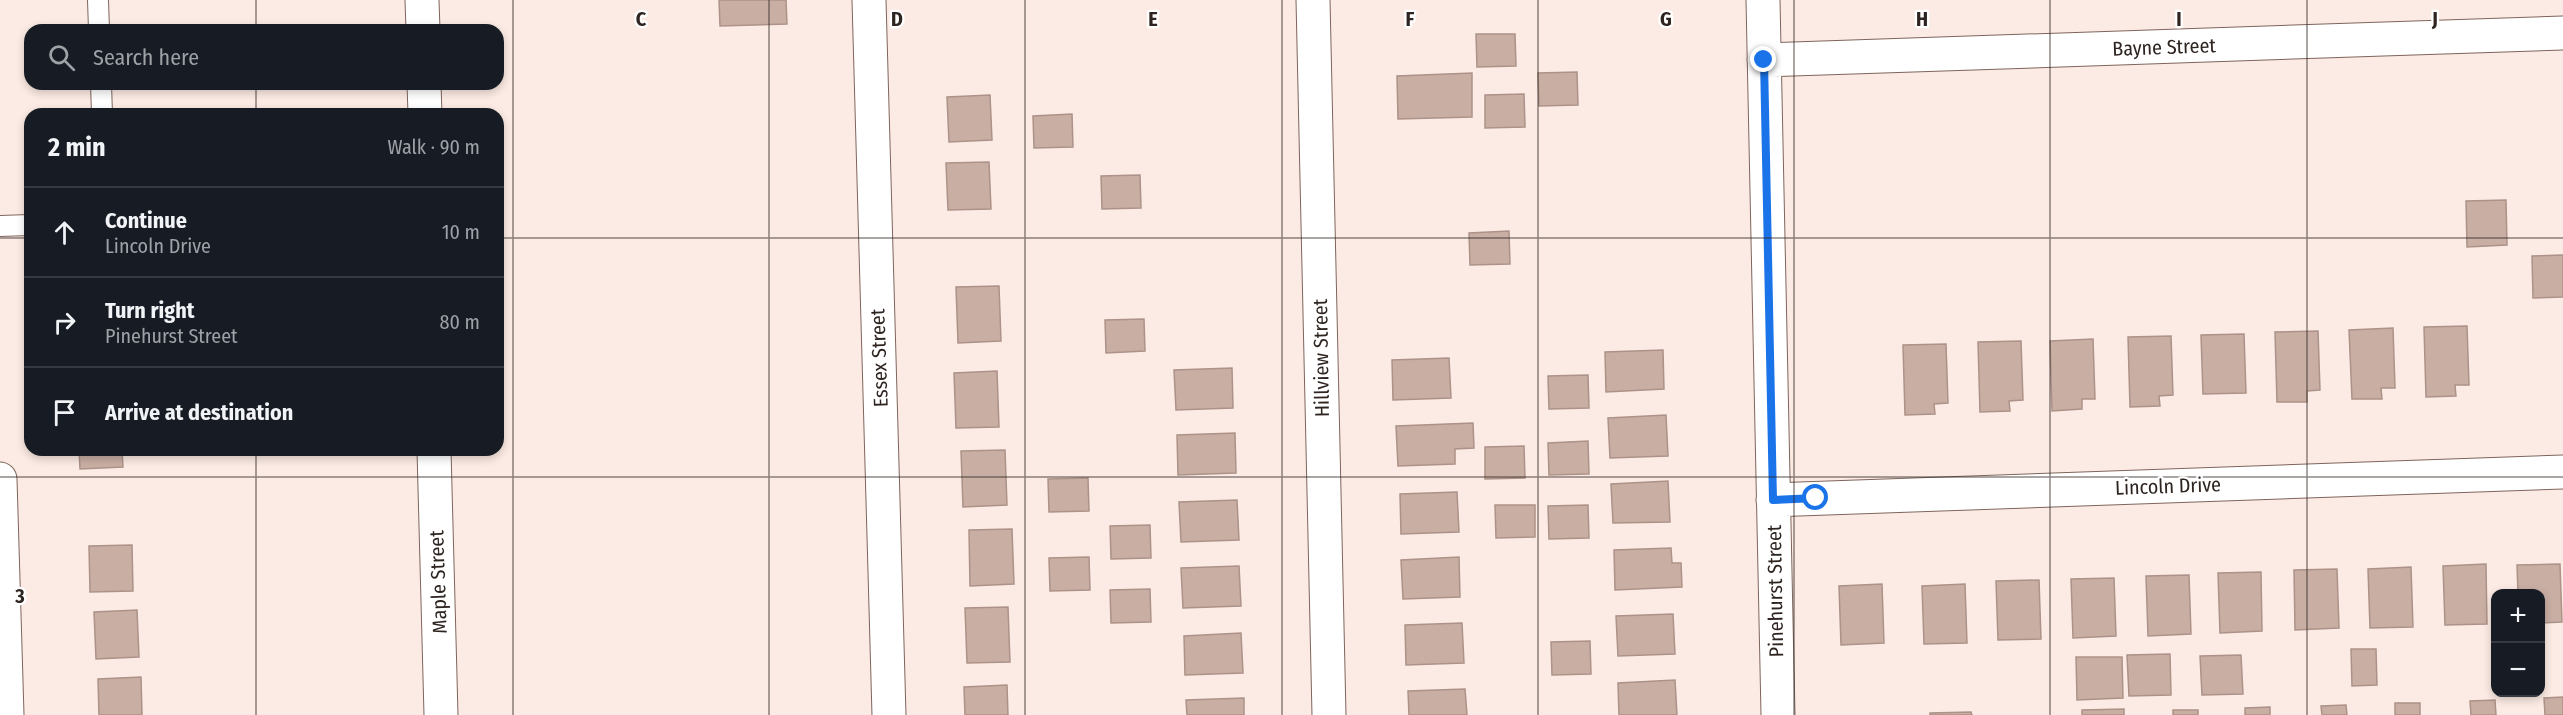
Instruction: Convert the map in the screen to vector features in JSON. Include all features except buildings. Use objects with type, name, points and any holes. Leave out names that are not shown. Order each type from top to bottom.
[{"type":"street","points":[[422,0],[423,24]]},
{"type":"street","name":"Essex Street","points":[[869,0],[889,715]]},
{"type":"street","name":"Hillview Street","points":[[1313,0],[1329,715]]},
{"type":"street","name":"Pinehurst Street","points":[[1763,0],[1778,715]]},
{"type":"street","name":"Bayne Street","points":[[1764,60],[2563,33]]},
{"type":"street","points":[[424,90],[425,108]]},
{"type":"street","name":"Maple Street","points":[[434,456],[441,715]]},
{"type":"street","name":"Lincoln Drive","points":[[1773,500],[2563,472]]},
{"type":"street","points":[[0,479],[7,715]]},
{"type":"lane","points":[[98,0],[99,24]]},
{"type":"lane","points":[[101,90],[102,108]]},
{"type":"lane","points":[[0,226],[24,225]]},
{"type":"route","points":[[1764,60],[1773,500],[1816,498]]}]
